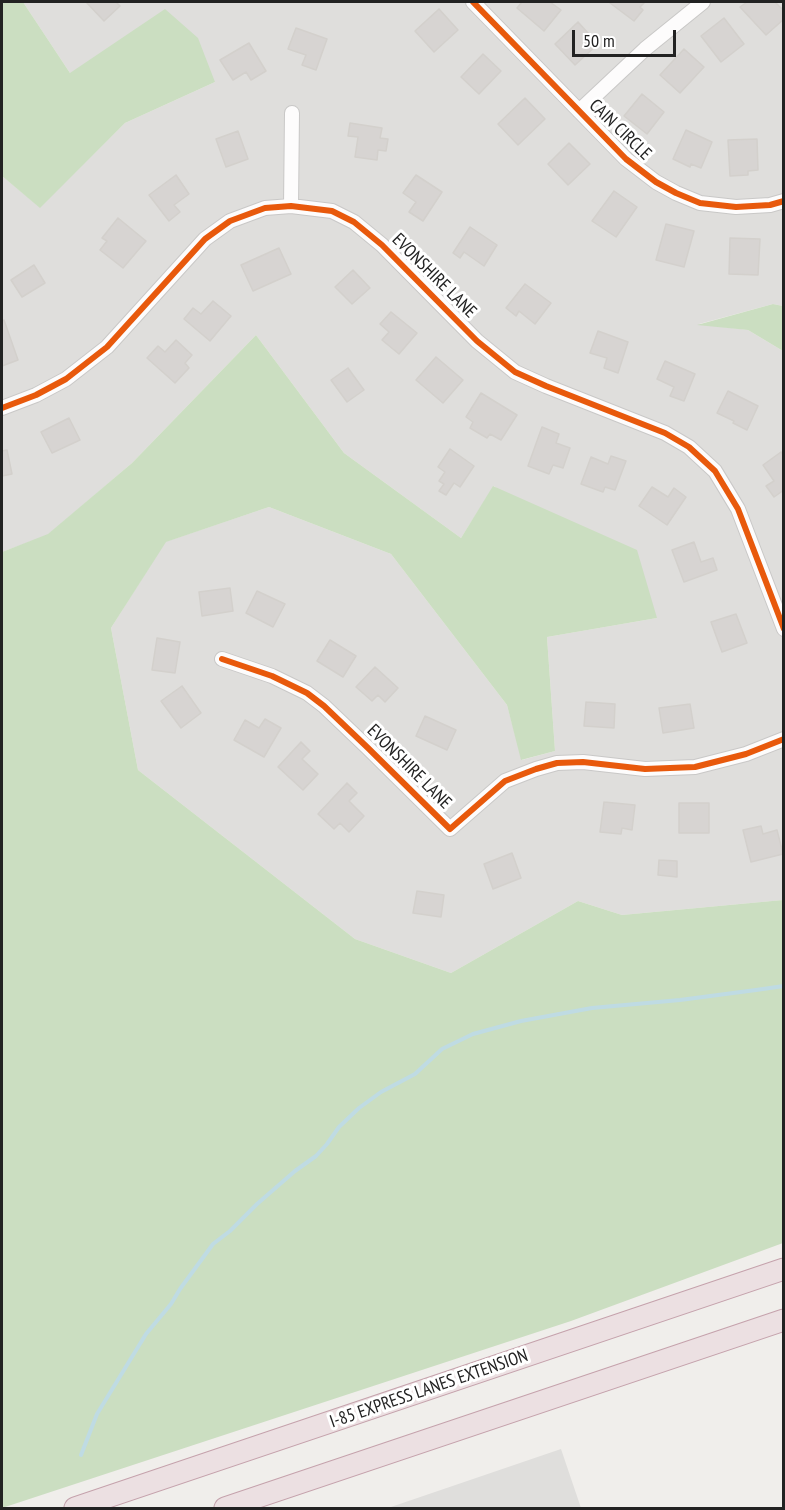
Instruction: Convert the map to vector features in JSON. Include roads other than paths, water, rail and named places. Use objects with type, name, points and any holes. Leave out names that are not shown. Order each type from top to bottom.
[{"type":"highway","name":"I-85 EXPRESS LANES EXTENSION","points":[[75,1509],[783,1269]]},
{"type":"highway","points":[[225,1509],[783,1320]]},
{"type":"street","name":"CAIN CIRCLE","points":[[473,2],[626,159],[656,182],[700,202],[736,207],[770,205],[783,201]]},
{"type":"street","points":[[579,111],[645,49],[703,2]]},
{"type":"street","points":[[291,206],[292,113]]},
{"type":"street","name":"EVONSHIRE LANE","points":[[2,408],[36,395],[66,379],[106,347],[205,239],[230,221],[265,208],[291,206],[332,211],[354,222],[382,245],[477,341],[515,372],[665,433],[688,447],[715,471],[738,508],[783,628]]},
{"type":"street","name":"EVONSHIRE LANE","points":[[222,659],[272,676],[307,693],[324,706],[450,829],[505,782],[536,768],[557,763],[583,762],[645,769],[695,767],[746,754],[783,739]]},
{"type":"waterway","points":[[81,1455],[97,1414],[146,1334],[171,1304],[213,1244],[295,1171],[316,1156],[339,1127],[359,1108],[381,1092],[415,1074],[442,1049],[473,1034],[521,1021],[592,1008],[680,1000],[784,986]]}]
